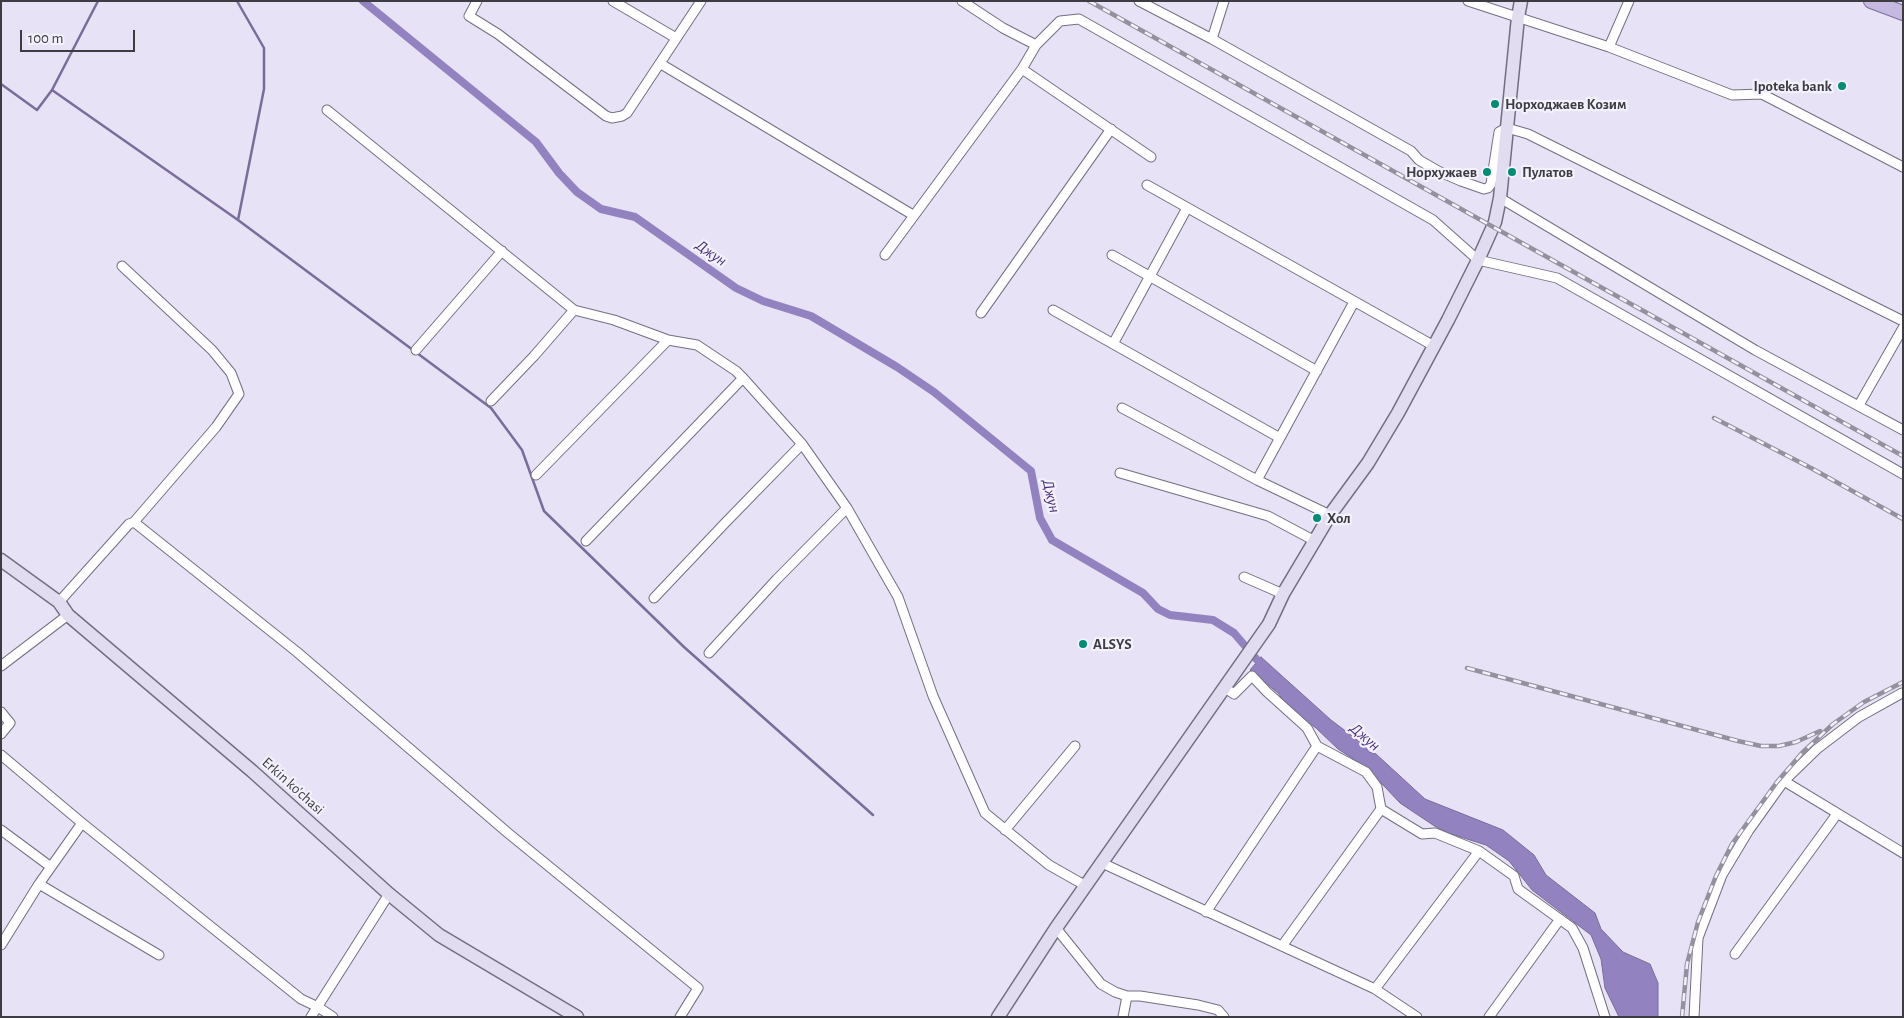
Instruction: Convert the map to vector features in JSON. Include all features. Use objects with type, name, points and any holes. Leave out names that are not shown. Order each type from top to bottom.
[{"type":"main road","points":[[998,1017],[1056,928],[1269,624],[1283,594],[1330,515],[1368,464],[1434,346],[1478,260],[1495,222],[1500,198],[1521,1]]},
{"type":"main road","points":[[1872,1],[1903,13]]},
{"type":"main road","name":"Erkin ko'chasi","points":[[1,560],[59,602],[68,615],[252,770],[389,894],[440,934],[577,1017]]},
{"type":"street","points":[[477,1],[469,16],[498,34],[606,116],[617,117],[627,113],[701,1]]},
{"type":"street","points":[[613,1],[676,38]]},
{"type":"street","points":[[962,1],[1002,28],[1036,45]]},
{"type":"street","points":[[1139,1],[1212,39],[1411,151],[1419,160],[1438,171],[1484,189],[1488,188],[1491,184],[1497,134],[1507,128],[1537,139],[1903,321]]},
{"type":"street","points":[[1212,39],[1224,1]]},
{"type":"street","points":[[1468,1],[1609,47],[1732,95],[1762,94],[1902,165]]},
{"type":"street","points":[[1609,47],[1629,1]]},
{"type":"street","points":[[885,255],[1022,69],[1036,45],[1060,21],[1079,19],[1433,220],[1478,260],[1557,278],[1903,474]]},
{"type":"street","points":[[661,64],[913,215]]},
{"type":"street","points":[[1022,69],[1150,157]]},
{"type":"street","points":[[327,110],[574,310],[614,320],[668,340],[697,345],[743,378],[802,444],[847,508],[898,597],[933,696],[985,813],[1049,865],[1086,886]]},
{"type":"street","points":[[981,313],[1111,129]]},
{"type":"street","points":[[1147,185],[1434,346]]},
{"type":"street","points":[[1500,198],[1756,350],[1903,430]]},
{"type":"street","points":[[1114,344],[1148,276],[1187,208]]},
{"type":"street","points":[[416,350],[502,251]]},
{"type":"street","points":[[1112,255],[1317,371]]},
{"type":"street","points":[[59,602],[129,524],[134,522],[216,427],[239,394],[231,373],[212,350],[122,266]]},
{"type":"street","points":[[1257,480],[1354,302]]},
{"type":"street","points":[[491,401],[574,310]]},
{"type":"street","points":[[1053,310],[1280,438]]},
{"type":"street","points":[[1859,406],[1903,328]]},
{"type":"street","points":[[536,475],[668,340]]},
{"type":"street","points":[[586,541],[743,378]]},
{"type":"street","points":[[1122,408],[1257,480],[1330,515]]},
{"type":"street","points":[[654,598],[802,444]]},
{"type":"street","points":[[1120,473],[1268,516],[1315,541]]},
{"type":"street","points":[[709,653],[777,579],[847,508]]},
{"type":"street","points":[[134,522],[297,652],[508,833],[698,988],[680,1017]]},
{"type":"street","points":[[1244,577],[1283,594]]},
{"type":"street","points":[[1,666],[68,615]]},
{"type":"street","points":[[1225,688],[1234,694],[1252,676],[1307,728],[1316,746],[1366,772],[1378,787],[1381,809],[1282,946]]},
{"type":"street","points":[[1694,1017],[1698,938],[1722,876],[1749,830],[1784,781],[1817,749],[1859,717],[1902,693]]},
{"type":"street","points":[[1,712],[10,724],[1,734]]},
{"type":"street","points":[[1005,830],[1075,746]]},
{"type":"street","points":[[1206,912],[1316,746]]},
{"type":"street","points":[[1,755],[82,823],[301,999],[333,1017]]},
{"type":"street","points":[[1784,781],[1903,853]]},
{"type":"street","points":[[1381,809],[1422,834],[1435,833],[1479,851],[1514,876],[1518,889],[1572,928],[1583,948],[1603,1016]]},
{"type":"street","points":[[1735,954],[1838,814]]},
{"type":"street","points":[[1,945],[39,884],[82,823]]},
{"type":"street","points":[[1,830],[51,867]]},
{"type":"street","points":[[1375,989],[1479,851]]},
{"type":"street","points":[[1102,863],[1375,989],[1417,1017]]},
{"type":"street","points":[[39,884],[158,955]]},
{"type":"street","points":[[311,1017],[389,894]]},
{"type":"street","points":[[1490,1017],[1560,919]]},
{"type":"street","points":[[1056,928],[1101,984],[1116,992],[1127,996],[1140,996],[1198,1005],[1218,1010],[1224,1017]]},
{"type":"street","points":[[1122,1017],[1127,996]]},
{"type":"shaded area","points":[[1261,657],[1331,720],[1364,745],[1369,752],[1376,754],[1425,799],[1503,830],[1534,855],[1546,875],[1595,913],[1601,929],[1623,952],[1650,964],[1658,983],[1658,1017],[1619,1017],[1605,988],[1601,959],[1591,935],[1532,890],[1509,861],[1486,845],[1451,834],[1436,827],[1400,803],[1367,768],[1338,749],[1316,728],[1291,711],[1278,693],[1250,670]]},
{"type":"waterway","points":[[1,84],[37,110],[52,90],[98,1]]},
{"type":"waterway","points":[[237,1],[264,48],[264,89],[238,220]]},
{"type":"waterway","name":"Джун","points":[[363,1],[536,142],[559,173],[577,192],[601,209],[635,217],[736,288],[763,301],[811,316],[897,367],[934,392],[1031,471],[1040,518],[1052,540],[1143,593],[1158,609],[1170,615],[1213,620],[1234,633],[1264,668]]},
{"type":"waterway","points":[[52,90],[238,220],[491,408],[522,450],[544,511],[684,647],[873,815]]},
{"type":"railway","points":[[1089,1],[1903,456]]},
{"type":"railway","points":[[1714,418],[1811,468],[1903,519]]},
{"type":"railway","points":[[1467,668],[1761,746],[1779,746],[1796,742],[1820,731]]},
{"type":"railway","points":[[1682,1017],[1687,964],[1698,922],[1716,876],[1732,844],[1777,782],[1802,753],[1833,724],[1864,702],[1903,682]]},
{"type":"place","name":"Ipoteka bank","points":[[1842,86]]},
{"type":"place","name":"Норходжаев Козим","points":[[1495,104]]},
{"type":"place","name":"Норхужаев","points":[[1487,172]]},
{"type":"place","name":"Пулатов","points":[[1512,172]]},
{"type":"place","name":"Хол","points":[[1317,518]]},
{"type":"place","name":"ALSYS","points":[[1083,644]]}]
